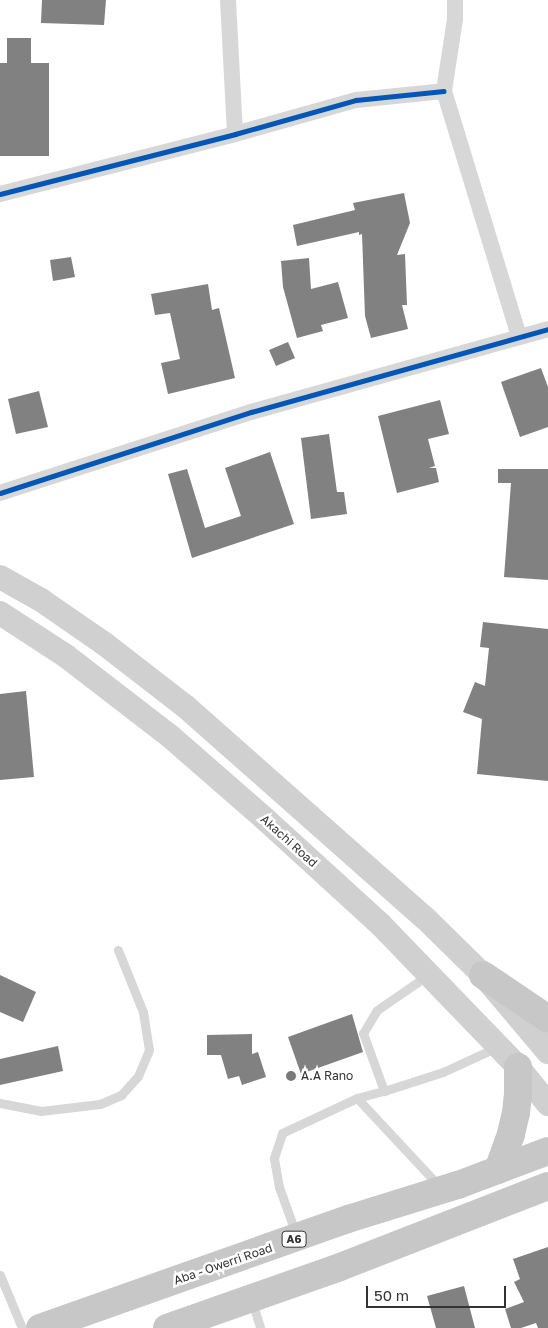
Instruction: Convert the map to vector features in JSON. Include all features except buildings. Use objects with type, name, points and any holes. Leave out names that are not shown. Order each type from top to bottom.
[{"type":"highway","points":[[483,975],[548,1019]]},
{"type":"highway","points":[[498,1170],[511,1134],[516,1113],[518,1066]]},
{"type":"highway","name":"Aba - Owerri Road","points":[[40,1328],[297,1238],[443,1190],[548,1152]]},
{"type":"highway","points":[[167,1328],[195,1323],[251,1298],[340,1267],[548,1186]]},
{"type":"main road","points":[[0,577],[41,600],[106,645],[185,706],[425,918],[483,975],[548,1052]]},
{"type":"main road","name":"Akachi Road","points":[[0,613],[66,656],[171,738],[265,819],[381,925],[497,1047],[518,1066],[548,1104]]},
{"type":"street","points":[[228,0],[235,134]]},
{"type":"street","points":[[455,0],[455,19],[444,91],[519,338]]},
{"type":"street","points":[[0,194],[235,134],[356,100],[444,91]]},
{"type":"street","points":[[0,493],[251,412],[548,329]]},
{"type":"lane","points":[[0,1103],[41,1111],[100,1104],[121,1095],[138,1076],[149,1050],[143,1012],[118,950]]},
{"type":"lane","points":[[384,1091],[363,1033],[377,1010],[429,975]]},
{"type":"lane","points":[[297,1238],[279,1187],[274,1158],[282,1133],[357,1098],[443,1072],[497,1047]]},
{"type":"lane","points":[[357,1098],[443,1190]]},
{"type":"lane","points":[[0,1275],[22,1328]]},
{"type":"lane","points":[[251,1298],[260,1328]]},
{"type":"cycle path","points":[[0,194],[235,134],[356,100],[444,91]]},
{"type":"cycle path","points":[[0,493],[251,412],[548,329]]},
{"type":"place","name":"A.A Rano","points":[[291,1076]]}]
